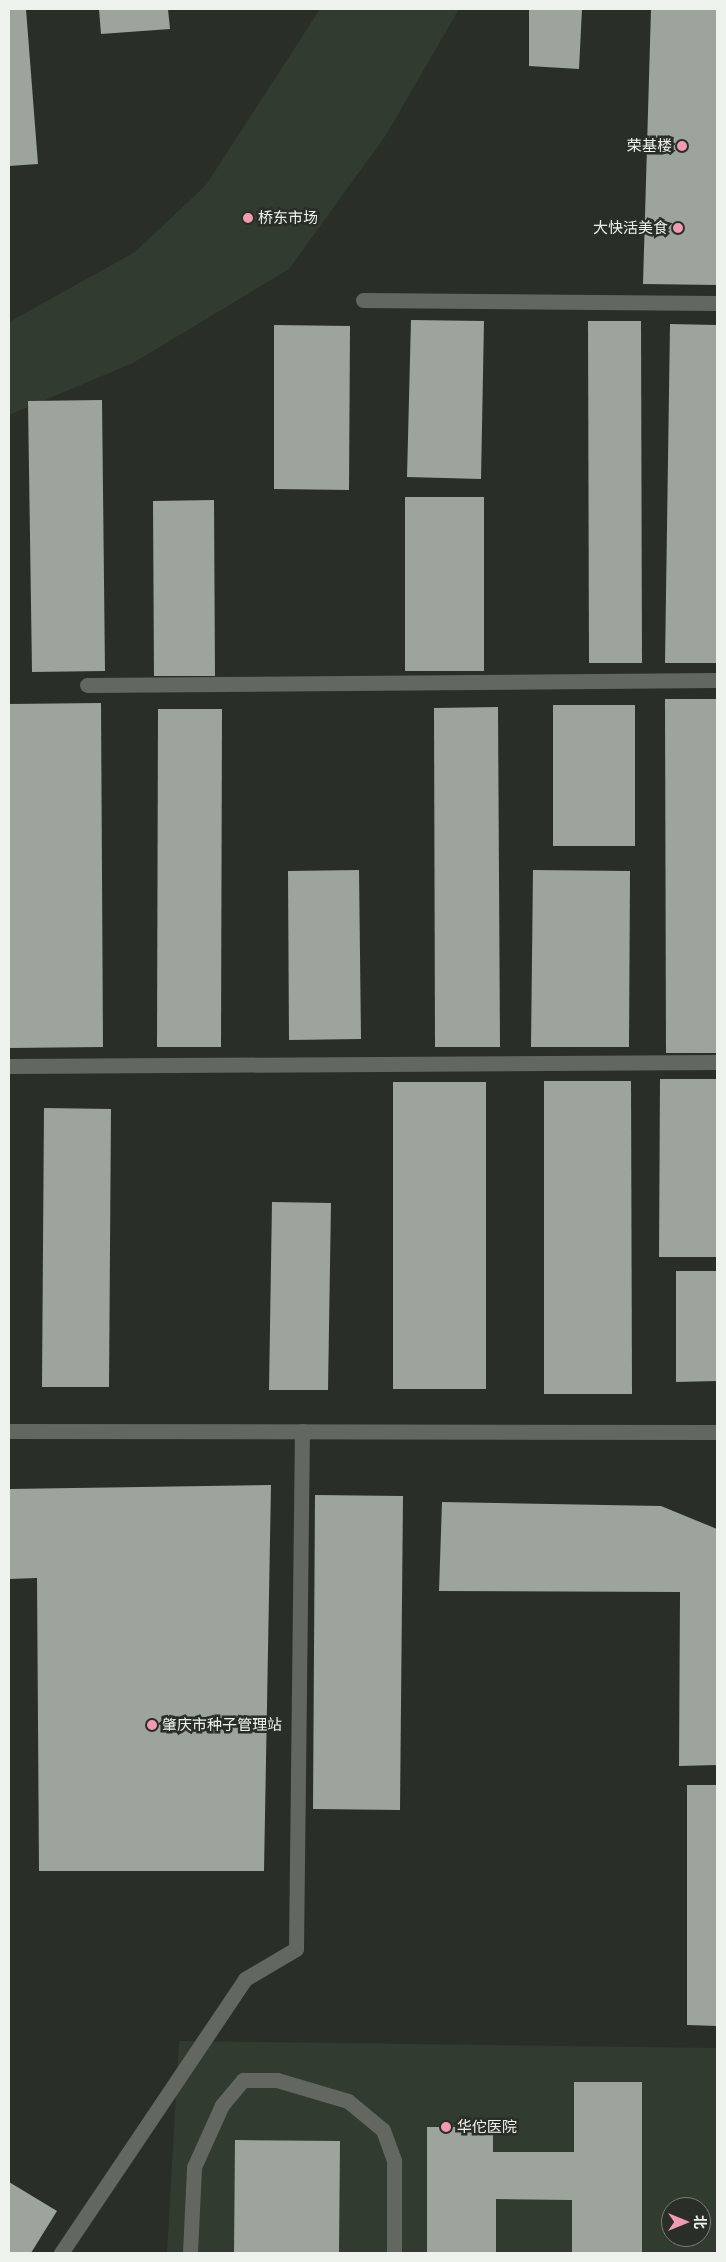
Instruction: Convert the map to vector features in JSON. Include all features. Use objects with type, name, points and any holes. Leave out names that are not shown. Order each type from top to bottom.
[{"type":"street","points":[[363,300],[717,303]]},
{"type":"street","points":[[87,685],[717,680]]},
{"type":"street","points":[[9,1066],[717,1062]]},
{"type":"street","points":[[9,1431],[717,1432]]},
{"type":"street","points":[[61,2253],[245,1979],[296,1948],[302,1431]]},
{"type":"street","points":[[190,2253],[194,2167],[222,2105],[243,2080],[277,2080],[348,2101],[382,2130],[394,2160],[394,2253]]},
{"type":"shaded area","name":"桥东市场","points":[[320,9],[459,9],[386,135],[289,269],[133,363],[9,415],[9,322],[135,252],[206,185]]},
{"type":"shaded area","name":"华佗医院","points":[[179,2041],[717,2048],[717,2253],[167,2253]]},
{"type":"building","points":[[26,9],[38,164],[9,166],[9,10]]},
{"type":"building","points":[[99,9],[168,9],[170,29],[101,34]]},
{"type":"building","points":[[529,9],[582,9],[579,69],[529,66]]},
{"type":"building","name":"荣基楼","points":[[651,9],[717,9],[717,285],[643,284]]},
{"type":"building","points":[[411,320],[484,321],[481,479],[407,477]]},
{"type":"building","points":[[588,321],[641,321],[642,663],[589,663]]},
{"type":"building","points":[[670,324],[717,325],[717,663],[665,663]]},
{"type":"building","points":[[274,325],[350,326],[349,490],[274,489]]},
{"type":"building","points":[[102,400],[105,671],[32,672],[28,401]]},
{"type":"building","points":[[405,497],[484,497],[484,671],[405,671]]},
{"type":"building","points":[[214,500],[215,676],[154,676],[153,501]]},
{"type":"building","points":[[665,699],[717,699],[717,1053],[666,1053]]},
{"type":"building","points":[[101,703],[103,1047],[9,1048],[9,704]]},
{"type":"building","points":[[553,705],[635,705],[635,846],[553,846]]},
{"type":"building","points":[[498,707],[500,1047],[435,1047],[434,708]]},
{"type":"building","points":[[158,709],[222,709],[221,1047],[157,1047]]},
{"type":"building","points":[[359,870],[361,1039],[289,1040],[288,871]]},
{"type":"building","points":[[533,870],[630,871],[629,1047],[531,1047]]},
{"type":"building","points":[[660,1079],[717,1079],[717,1257],[659,1257]]},
{"type":"building","points":[[544,1081],[631,1081],[632,1394],[544,1394]]},
{"type":"building","points":[[393,1082],[486,1082],[486,1389],[393,1389]]},
{"type":"building","points":[[44,1108],[111,1109],[109,1387],[42,1387]]},
{"type":"building","points":[[272,1202],[331,1203],[328,1390],[269,1390]]},
{"type":"building","points":[[676,1271],[717,1271],[717,1381],[676,1382]]},
{"type":"building","name":"肇庆市种子管理站","points":[[271,1485],[264,1871],[39,1871],[37,1578],[9,1579],[9,1489]]},
{"type":"building","points":[[315,1495],[403,1496],[400,1810],[313,1809]]},
{"type":"building","points":[[442,1502],[661,1506],[717,1529],[717,1765],[679,1766],[680,1592],[439,1591]]},
{"type":"building","points":[[687,1785],[717,1785],[717,2026],[687,2025]]},
{"type":"building","points":[[574,2082],[642,2082],[642,2253],[572,2253],[572,2200],[496,2199],[496,2253],[427,2253],[427,2127],[493,2127],[493,2152],[574,2152]]},
{"type":"building","points":[[235,2140],[340,2141],[339,2253],[234,2253]]},
{"type":"building","points":[[9,2182],[57,2211],[31,2253],[9,2253]]},
{"type":"place","name":"荣基楼","points":[[682,146]]},
{"type":"place","name":"桥东市场","points":[[248,218]]},
{"type":"place","name":"大快活美食","points":[[678,228]]},
{"type":"place","name":"肇庆市种子管理站","points":[[152,1725]]},
{"type":"place","name":"华佗医院","points":[[446,2127]]}]
